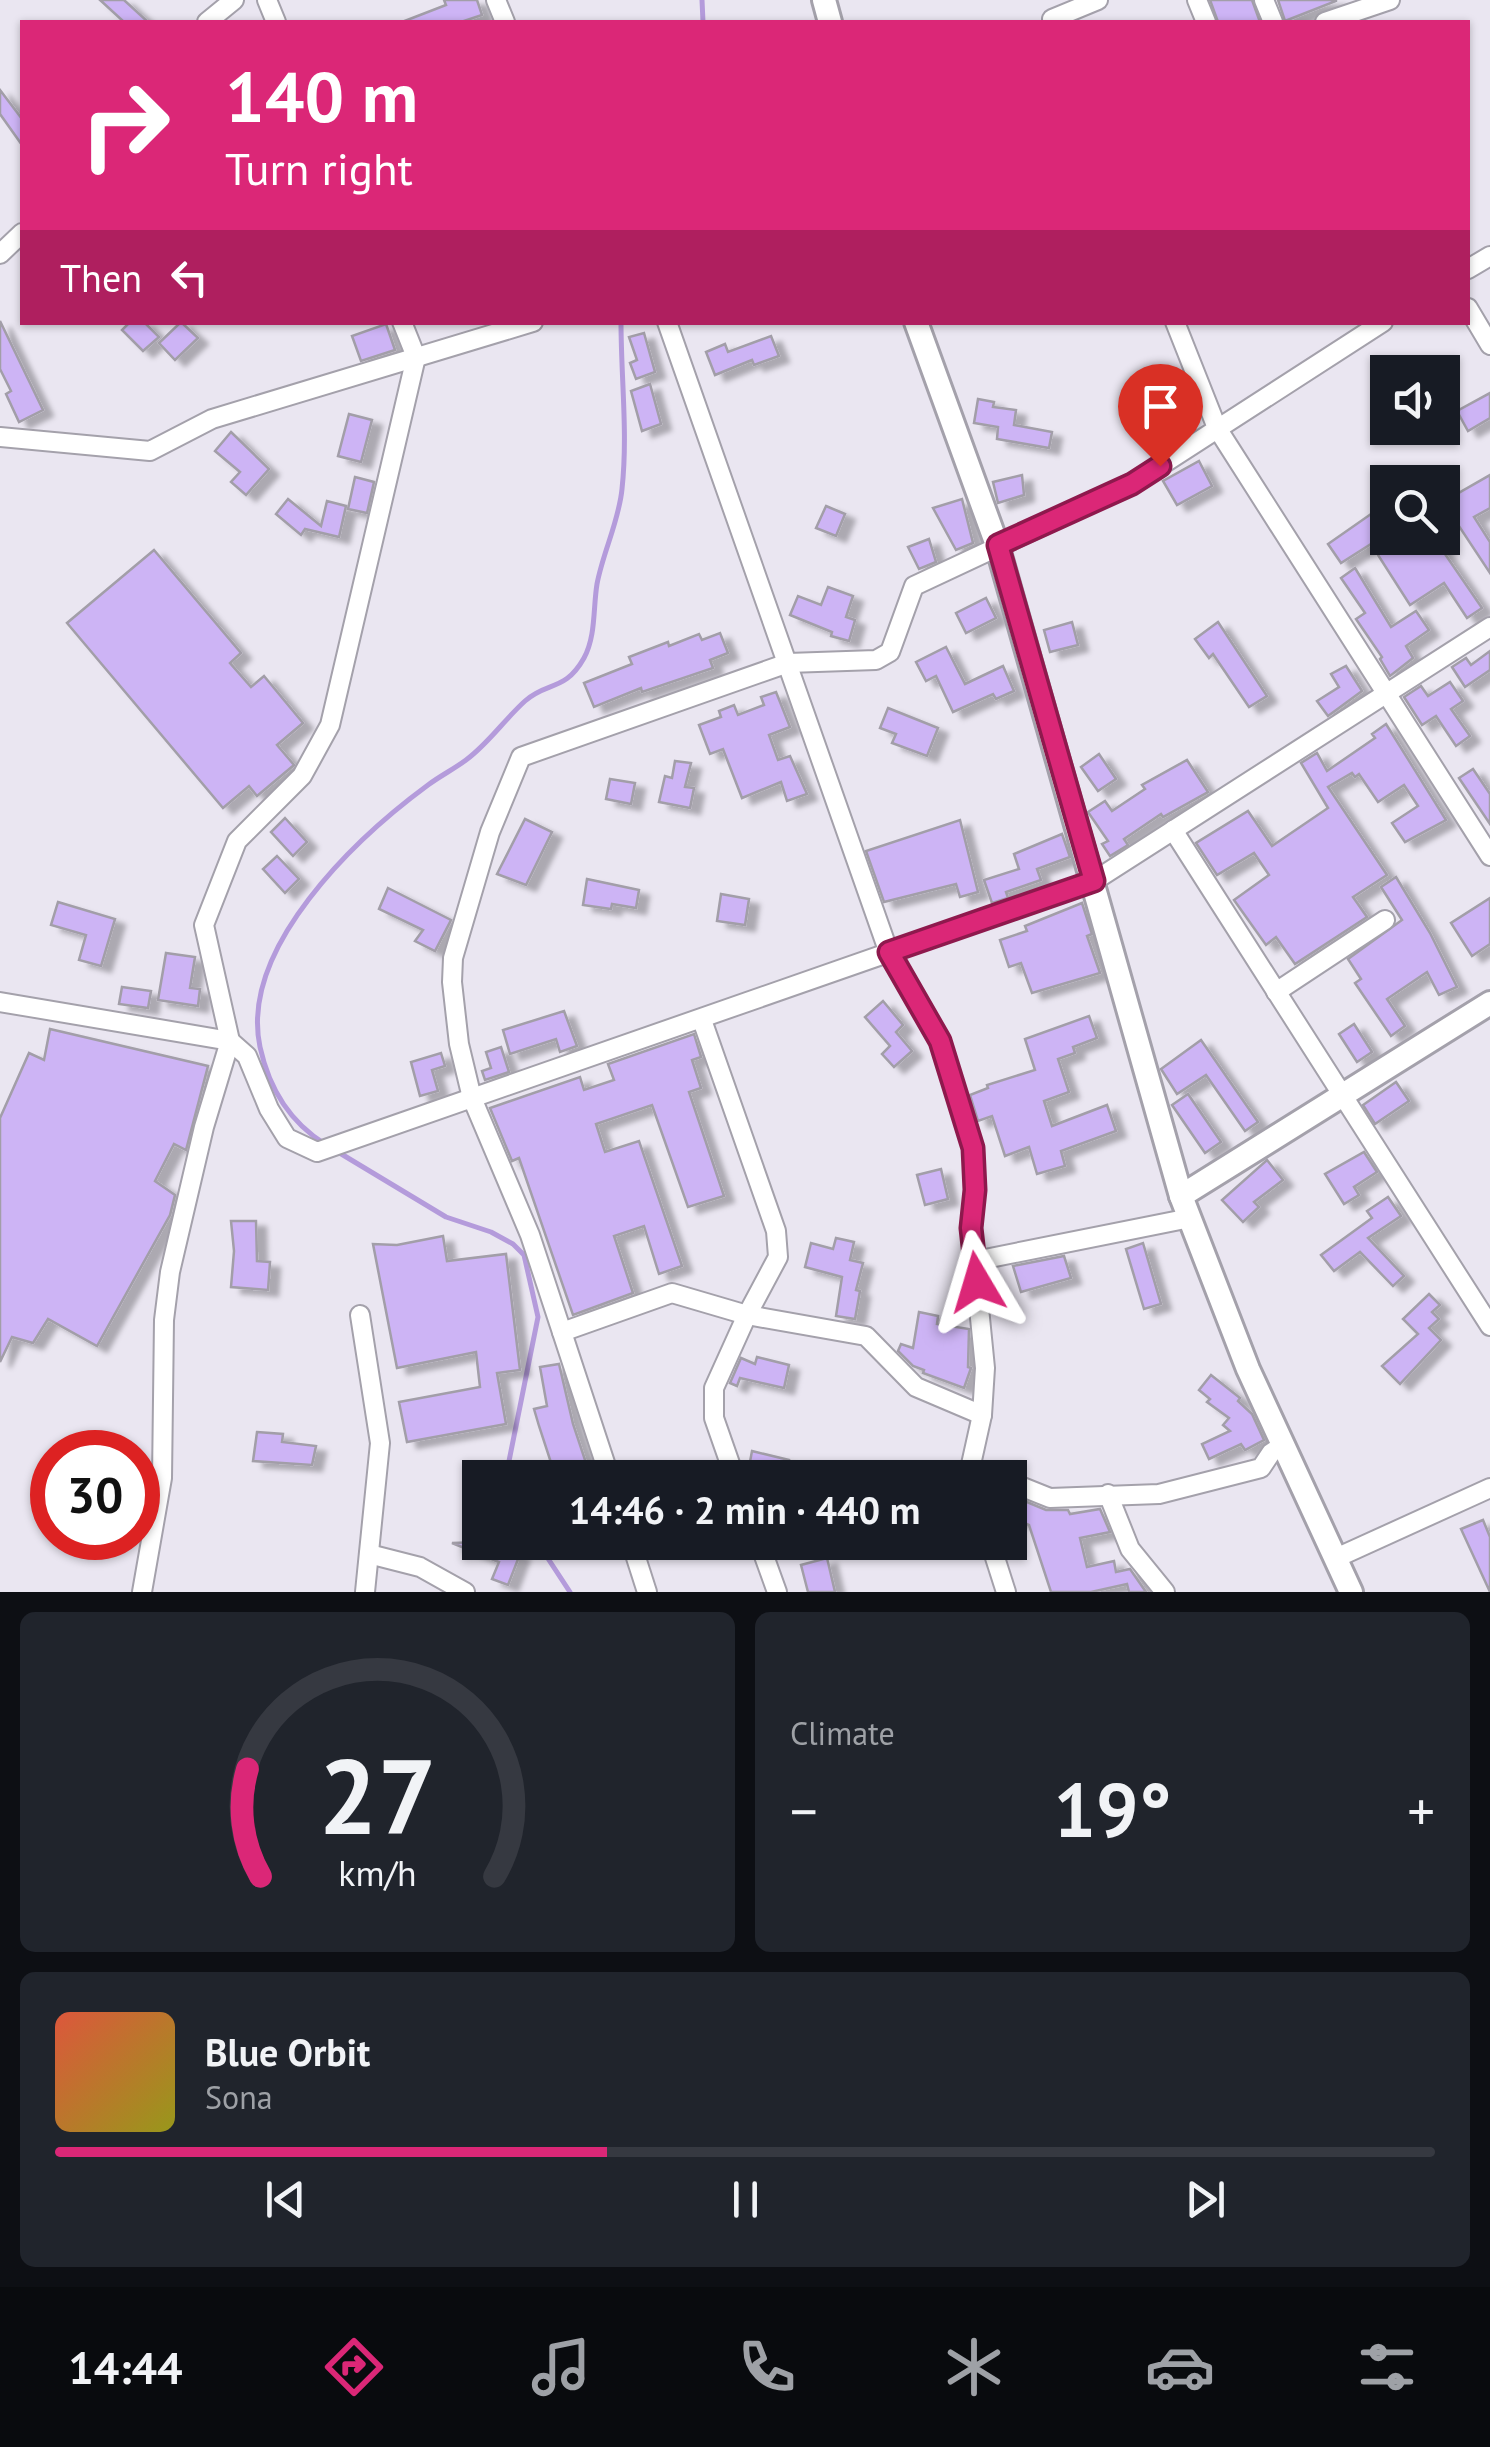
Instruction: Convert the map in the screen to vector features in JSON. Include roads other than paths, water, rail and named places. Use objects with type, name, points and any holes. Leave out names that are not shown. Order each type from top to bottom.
[{"type":"street","points":[[209,20],[234,0]]},
{"type":"street","points":[[1055,20],[1098,0]]},
{"type":"street","points":[[1347,12],[1390,0]]},
{"type":"street","points":[[0,254],[20,235]]},
{"type":"street","points":[[1470,311],[1490,345]]},
{"type":"street","points":[[142,1592],[162,1478],[164,1320],[170,1272],[204,1126],[230,1041],[204,925],[238,841],[302,776],[330,725],[416,358],[403,325]]},
{"type":"street","points":[[0,436],[150,451],[212,418],[523,325]]},
{"type":"street","points":[[668,325],[889,952],[940,1041],[973,1148],[975,1190],[971,1228],[985,1368],[982,1416],[972,1460]]},
{"type":"street","points":[[917,325],[998,545],[1185,1207],[1248,1369],[1352,1592]]},
{"type":"street","points":[[1176,325],[1217,428],[1490,856]]},
{"type":"street","points":[[604,1460],[530,1235],[472,1098],[459,1044],[452,982],[454,958],[490,832],[521,756],[788,663],[876,660],[890,652],[914,586],[1132,484],[1378,325]]},
{"type":"street","points":[[0,1002],[230,1041],[247,1056],[268,1108],[287,1138],[317,1152],[1094,881],[1490,626]]},
{"type":"street","points":[[1173,830],[1490,1326]]},
{"type":"street","points":[[1276,992],[1384,920]]},
{"type":"street","points":[[975,1262],[1185,1207],[1343,1096],[1490,1003]]},
{"type":"street","points":[[702,1020],[776,1231],[778,1257],[714,1388],[714,1418],[729,1460]]},
{"type":"street","points":[[562,1332],[672,1292],[747,1315],[866,1336],[916,1387],[982,1416]]},
{"type":"street","points":[[360,1315],[380,1443],[365,1592]]},
{"type":"street","points":[[1027,1489],[1050,1498],[1159,1494],[1261,1468],[1271,1453],[1283,1446]]},
{"type":"street","points":[[1336,1558],[1490,1488]]},
{"type":"street","points":[[1108,1494],[1130,1550],[1165,1592]]},
{"type":"street","points":[[369,1554],[420,1567],[465,1592]]},
{"type":"street","points":[[637,1560],[647,1592]]},
{"type":"street","points":[[765,1560],[776,1592]]},
{"type":"street","points":[[996,1560],[1006,1592]]},
{"type":"waterway","points":[[702,0],[703,20]]},
{"type":"waterway","points":[[325,1144],[300,1125],[282,1102],[264,1062],[258,1009],[267,972],[309,899],[368,834],[474,754],[525,701],[570,676],[584,658],[600,572],[622,489],[621,325]]},
{"type":"waterway","points":[[338,1152],[446,1217],[491,1232],[524,1255],[538,1317],[509,1460]]},
{"type":"waterway","points":[[549,1560],[570,1592]]}]
